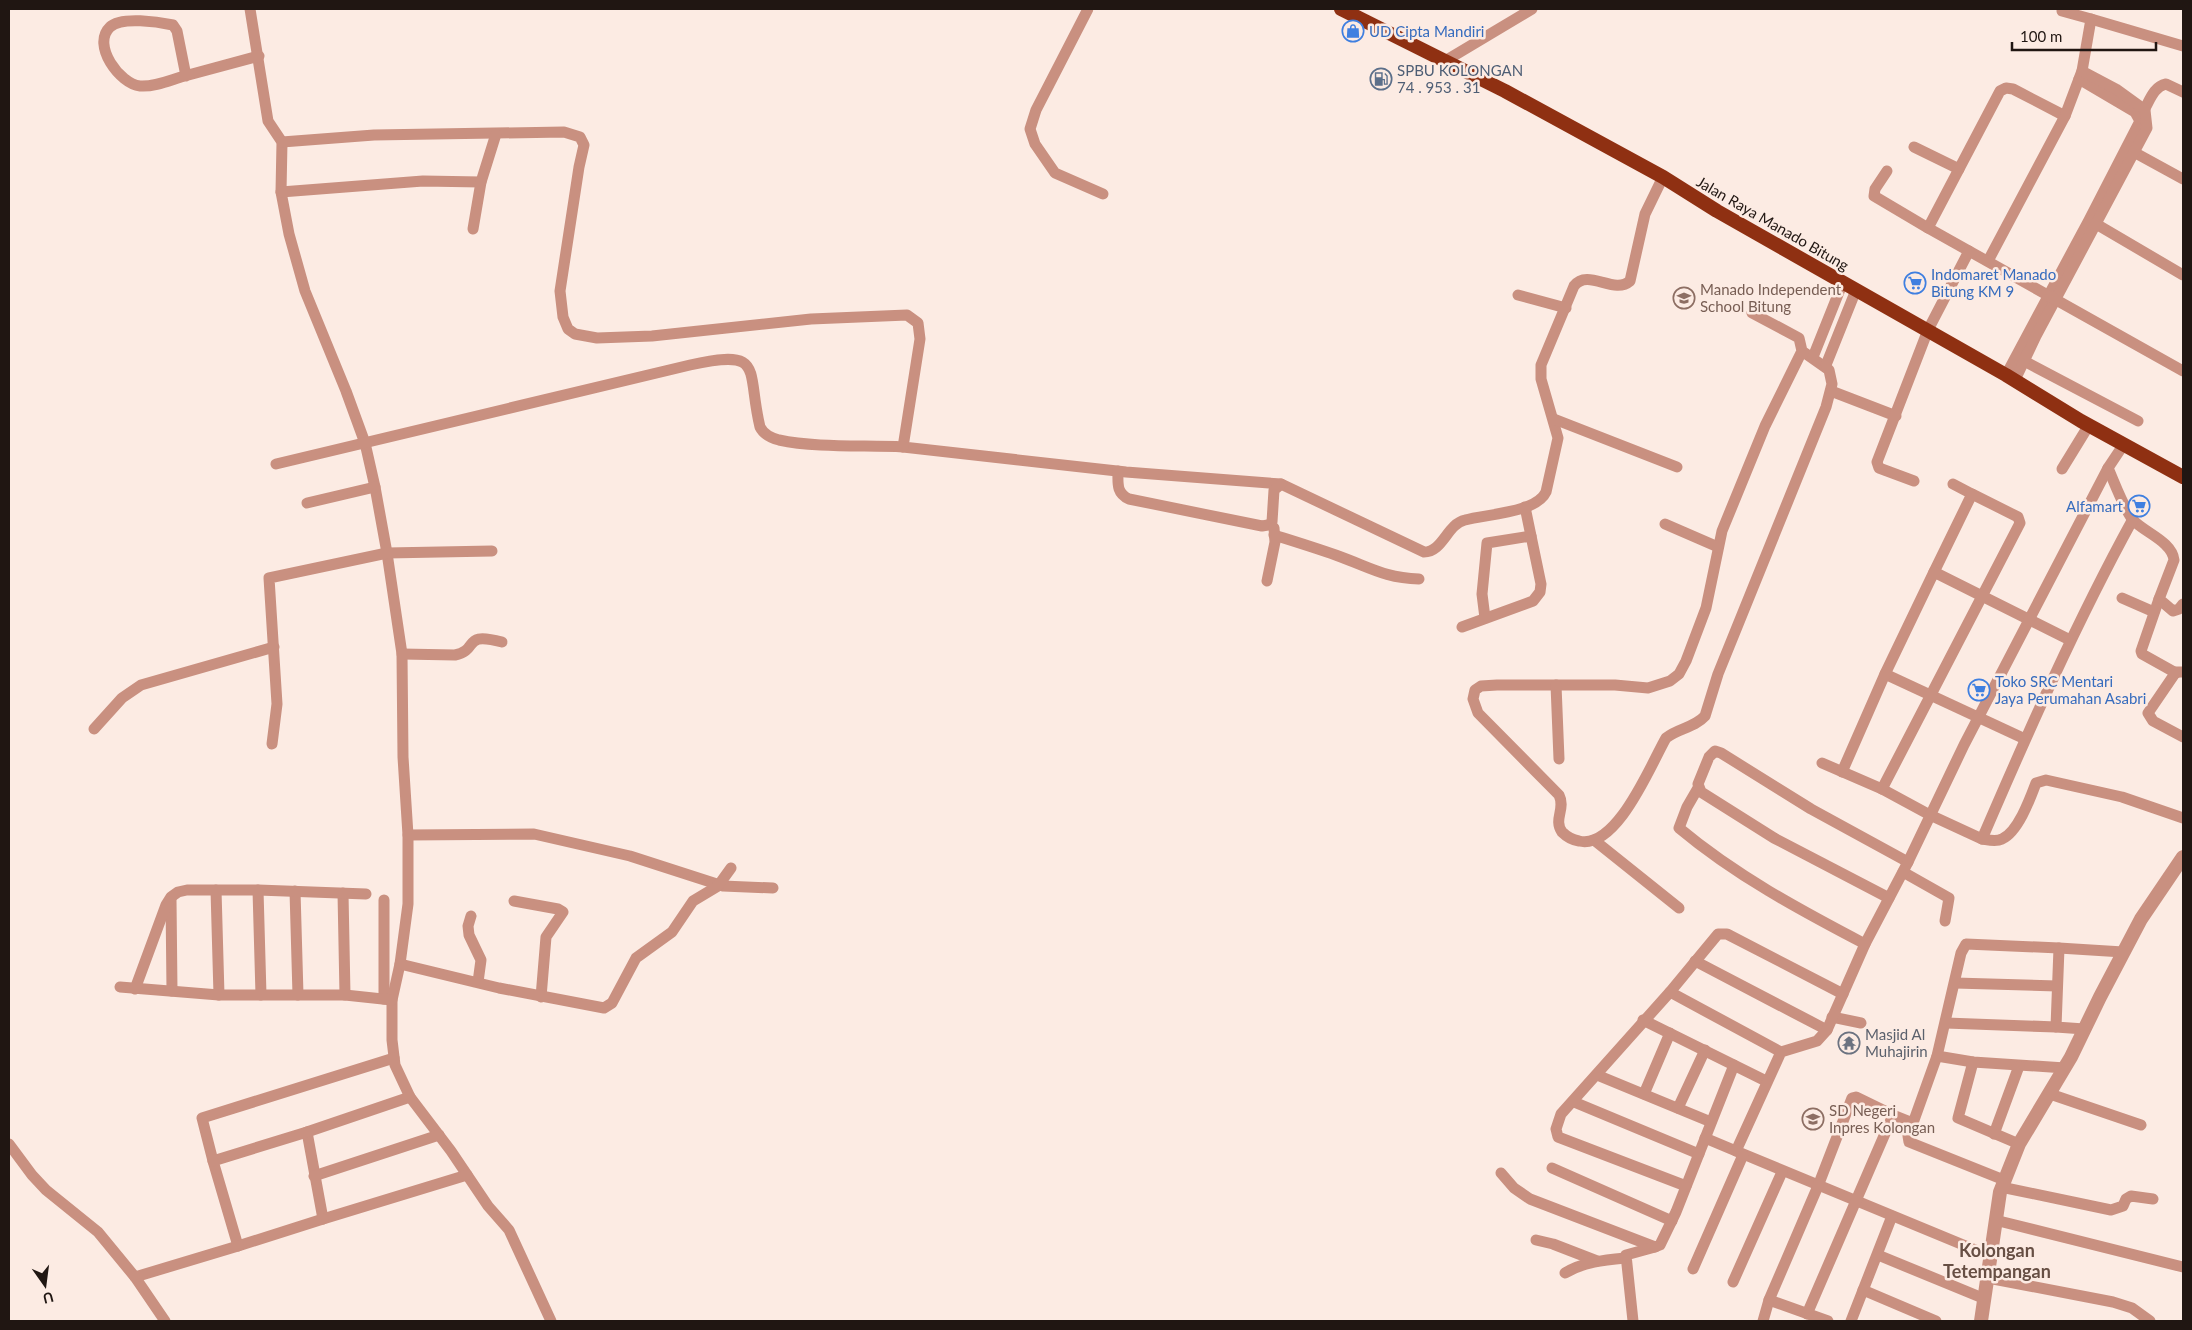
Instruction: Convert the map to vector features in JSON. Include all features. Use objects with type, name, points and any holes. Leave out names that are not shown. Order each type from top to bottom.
[{"type":"highway","name":"Jalan Raya Manado Bitung","points":[[1341,9],[1547,113],[1663,177],[1717,211],[1928,330],[2089,426],[2183,477]]},
{"type":"street","points":[[250,9],[268,121],[282,142],[281,192],[289,234],[302,283],[365,443],[387,553],[402,654],[403,756],[408,835],[408,904],[400,964],[388,999]]},
{"type":"street","points":[[1088,9],[1036,110],[1030,129],[1035,144],[1055,172],[1103,194]]},
{"type":"street","points":[[1445,60],[1532,9]]},
{"type":"street","points":[[2058,10],[2183,46]]},
{"type":"street","points":[[1988,260],[2064,116],[2081,75],[2091,19]]},
{"type":"street","points":[[186,76],[177,30],[173,25],[125,21],[110,26],[106,33],[104,51],[120,74],[135,85],[152,85],[186,76],[259,56]]},
{"type":"street","points":[[2011,378],[2131,151],[2147,128],[2143,114],[2081,75]]},
{"type":"street","points":[[2143,114],[2156,90],[2161,85],[2166,84],[2183,92]]},
{"type":"street","points":[[1928,228],[1999,94],[2004,89],[2012,89],[2064,116]]},
{"type":"street","points":[[282,142],[374,135],[564,132],[580,137],[584,145],[578,167],[560,291],[563,317],[571,332],[584,337],[596,338],[652,336],[810,318],[907,315],[918,323],[920,338],[904,447]]},
{"type":"street","points":[[473,229],[482,182],[496,134]]},
{"type":"street","points":[[1914,147],[1959,170]]},
{"type":"street","points":[[2131,151],[2183,179]]},
{"type":"street","points":[[1887,171],[1874,189],[1874,196],[1969,252],[1988,260],[2183,371]]},
{"type":"street","points":[[276,464],[690,364],[731,358],[743,362],[751,372],[760,427],[763,432],[771,437],[810,443],[904,447],[1118,471],[1280,484],[1424,552],[1433,550],[1458,522],[1526,507],[1540,500],[1546,492],[1558,438],[1541,379],[1541,369],[1574,286],[1579,281],[1586,279],[1621,286],[1630,281],[1645,214],[1663,177]]},
{"type":"street","points":[[281,192],[423,181],[482,182]]},
{"type":"street","points":[[2093,222],[2183,275]]},
{"type":"street","points":[[1914,481],[1878,466],[1878,462],[1928,330],[1969,252]]},
{"type":"street","points":[[1812,357],[1843,282]]},
{"type":"street","points":[[1826,365],[1856,290]]},
{"type":"street","points":[[1518,296],[1566,308]]},
{"type":"street","points":[[2011,378],[2024,361],[2052,298]]},
{"type":"street","points":[[1752,313],[1799,338],[1802,350],[1765,426],[1718,547],[1699,627],[1686,661],[1678,674],[1670,682],[1648,688],[1615,685],[1556,685],[1481,686],[1475,690],[1474,705],[1478,713],[1558,795],[1563,806],[1559,819],[1562,831],[1579,841],[1594,840],[1606,833],[1625,814],[1666,738],[1672,733],[1689,728],[1701,721],[1705,716],[1718,674],[1790,499],[1831,391],[1829,370],[1826,365],[1802,350]]},
{"type":"street","points":[[2024,361],[2138,421]]},
{"type":"street","points":[[1831,391],[1896,416]]},
{"type":"street","points":[[1554,419],[1677,467]]},
{"type":"street","points":[[2062,469],[2089,426]]},
{"type":"street","points":[[1670,992],[1780,1052],[1817,1041],[1827,1030],[1865,944],[1906,867],[2028,619],[2108,468],[2124,444]]},
{"type":"street","points":[[2108,468],[2133,519],[2166,546],[2173,555],[2174,560],[2141,650],[2142,654],[2180,673],[2148,714],[2153,721],[2183,737]]},
{"type":"street","points":[[1118,471],[1118,486],[1123,496],[1129,499],[1262,526],[1271,524],[1273,519]]},
{"type":"street","points":[[1268,581],[1275,542],[1273,519],[1274,490],[1280,484]]},
{"type":"street","points":[[1882,789],[2020,521],[2018,517],[1954,484]]},
{"type":"street","points":[[307,503],[375,487]]},
{"type":"street","points":[[1842,772],[1884,674],[1972,494]]},
{"type":"street","points":[[1462,627],[1533,600],[1540,592],[1541,584],[1526,507]]},
{"type":"street","points":[[1982,838],[2070,640],[2133,519]]},
{"type":"street","points":[[1665,524],[1718,547]]},
{"type":"street","points":[[1274,535],[1342,558],[1380,574],[1398,578],[1420,579]]},
{"type":"street","points":[[1485,618],[1482,594],[1487,543],[1531,536]]},
{"type":"street","points":[[272,744],[277,704],[269,578],[387,553],[492,551]]},
{"type":"street","points":[[1934,572],[2070,640]]},
{"type":"street","points":[[2122,598],[2154,612]]},
{"type":"street","points":[[2160,599],[2173,611],[2179,609],[2183,604]]},
{"type":"street","points":[[402,654],[455,656],[463,654],[473,641],[480,638],[502,642]]},
{"type":"street","points":[[94,729],[122,698],[141,685],[274,647]]},
{"type":"street","points":[[1884,674],[1978,719],[2025,739]]},
{"type":"street","points":[[1556,685],[1560,759]]},
{"type":"street","points":[[1865,944],[1796,908],[1700,846],[1679,828],[1687,807],[1698,788],[1709,757],[1713,752],[1718,751],[1906,867],[1949,898],[1945,921]]},
{"type":"street","points":[[1822,763],[1882,789],[1930,815],[1982,838],[1998,840],[2008,834],[2020,820],[2036,784],[2046,780],[2122,797],[2183,818]]},
{"type":"street","points":[[1698,788],[1732,813],[1774,838],[1889,898]]},
{"type":"street","points":[[408,835],[496,833],[542,835],[630,856],[719,885],[773,888]]},
{"type":"street","points":[[1594,840],[1679,908]]},
{"type":"street","points":[[1981,1321],[1995,1220],[2003,1183],[2019,1144],[2065,1068],[2122,952],[2141,919],[2183,857]]},
{"type":"street","points":[[400,964],[541,997],[598,1008],[608,1007],[615,998],[636,958],[672,932],[693,901],[719,885],[731,868]]},
{"type":"street","points":[[135,988],[166,906],[171,897],[178,892],[187,890],[258,890],[366,894]]},
{"type":"street","points":[[216,890],[219,995]]},
{"type":"street","points":[[258,890],[261,995]]},
{"type":"street","points":[[295,892],[298,995]]},
{"type":"street","points":[[343,893],[345,995]]},
{"type":"street","points":[[171,897],[172,991]]},
{"type":"street","points":[[384,900],[388,999],[394,1058],[399,1076],[410,1097],[488,1206],[509,1230],[551,1321]]},
{"type":"street","points":[[514,901],[558,909],[562,912],[546,937],[541,997]]},
{"type":"street","points":[[471,916],[468,926],[469,936],[481,960],[478,982]]},
{"type":"street","points":[[1686,1186],[1558,1137],[1556,1129],[1561,1114],[1574,1102],[1643,1020],[1670,992],[1715,936],[1724,933],[1843,994]]},
{"type":"street","points":[[2122,952],[1966,944],[1961,953],[1938,1056],[1908,1136],[1909,1142],[2003,1183],[2111,1210],[2124,1206],[2126,1199],[2131,1196],[2153,1200]]},
{"type":"street","points":[[2056,1027],[2059,948]]},
{"type":"street","points":[[1695,961],[1827,1030]]},
{"type":"street","points":[[1955,983],[2058,986]]},
{"type":"street","points":[[120,988],[219,995],[345,995],[388,999]]},
{"type":"street","points":[[1832,1017],[1861,1023]]},
{"type":"street","points":[[1643,1020],[1766,1081]]},
{"type":"street","points":[[1946,1023],[2084,1029]]},
{"type":"street","points":[[1644,1094],[1670,1033]]},
{"type":"street","points":[[1678,1108],[1705,1050]]},
{"type":"street","points":[[1693,1269],[1740,1153],[1766,1081],[1780,1052]]},
{"type":"street","points":[[1938,1056],[1973,1062],[2065,1068]]},
{"type":"street","points":[[238,1246],[202,1118],[394,1058]]},
{"type":"street","points":[[1973,1062],[1958,1118],[2019,1144]]},
{"type":"street","points":[[1633,1321],[1626,1258],[1628,1254],[1660,1245],[1672,1221],[1734,1065]]},
{"type":"street","points":[[1994,1134],[2019,1066]]},
{"type":"street","points":[[1597,1075],[1711,1122]]},
{"type":"street","points":[[2050,1094],[2141,1125]]},
{"type":"street","points":[[213,1161],[410,1097]]},
{"type":"street","points":[[1763,1321],[1769,1300],[1818,1186],[1852,1098],[1860,1099],[1913,1123]]},
{"type":"street","points":[[1574,1102],[1699,1154]]},
{"type":"street","points":[[1807,1314],[1894,1115]]},
{"type":"street","points":[[307,1132],[323,1219]]},
{"type":"street","points":[[314,1176],[438,1135]]},
{"type":"street","points":[[1705,1138],[1782,1172],[1990,1256]]},
{"type":"street","points":[[9,1144],[32,1175],[46,1190],[98,1232],[135,1277],[165,1321]]},
{"type":"street","points":[[1552,1168],[1672,1221]]},
{"type":"street","points":[[1733,1282],[1782,1172]]},
{"type":"street","points":[[1501,1173],[1514,1188],[1530,1199],[1655,1247]]},
{"type":"street","points":[[135,1277],[467,1175]]},
{"type":"street","points":[[1851,1321],[1892,1216]]},
{"type":"street","points":[[1995,1220],[2183,1265]]},
{"type":"street","points":[[1536,1240],[1553,1244],[1598,1261]]},
{"type":"street","points":[[1878,1255],[1985,1299]]},
{"type":"street","points":[[1565,1273],[1598,1261],[1626,1258]]},
{"type":"street","points":[[1988,1278],[2113,1302],[2132,1308],[2150,1321]]},
{"type":"street","points":[[1863,1290],[1936,1321]]},
{"type":"street","points":[[1769,1300],[1828,1321]]},
{"type":"place","name":"UD Cipta Mandiri","points":[[1353,31]]},
{"type":"place","name":"SPBU KOLONGAN 74 . 953 . 31","points":[[1381,79]]},
{"type":"place","name":"Indomaret Manado Bitung KM 9","points":[[1915,283]]},
{"type":"place","name":"Manado Independent School Bitung","points":[[1684,298]]},
{"type":"place","name":"Alfamart","points":[[2139,506]]},
{"type":"place","name":"Toko SRC Mentari Jaya Perumahan Asabri","points":[[1979,690]]},
{"type":"place","name":"Masjid Al Muhajirin","points":[[1849,1043]]},
{"type":"place","name":"SD Negeri Inpres Kolongan","points":[[1813,1119]]},
{"type":"district","name":"Kolongan Tetempangan","points":[[1997,1260]]}]
